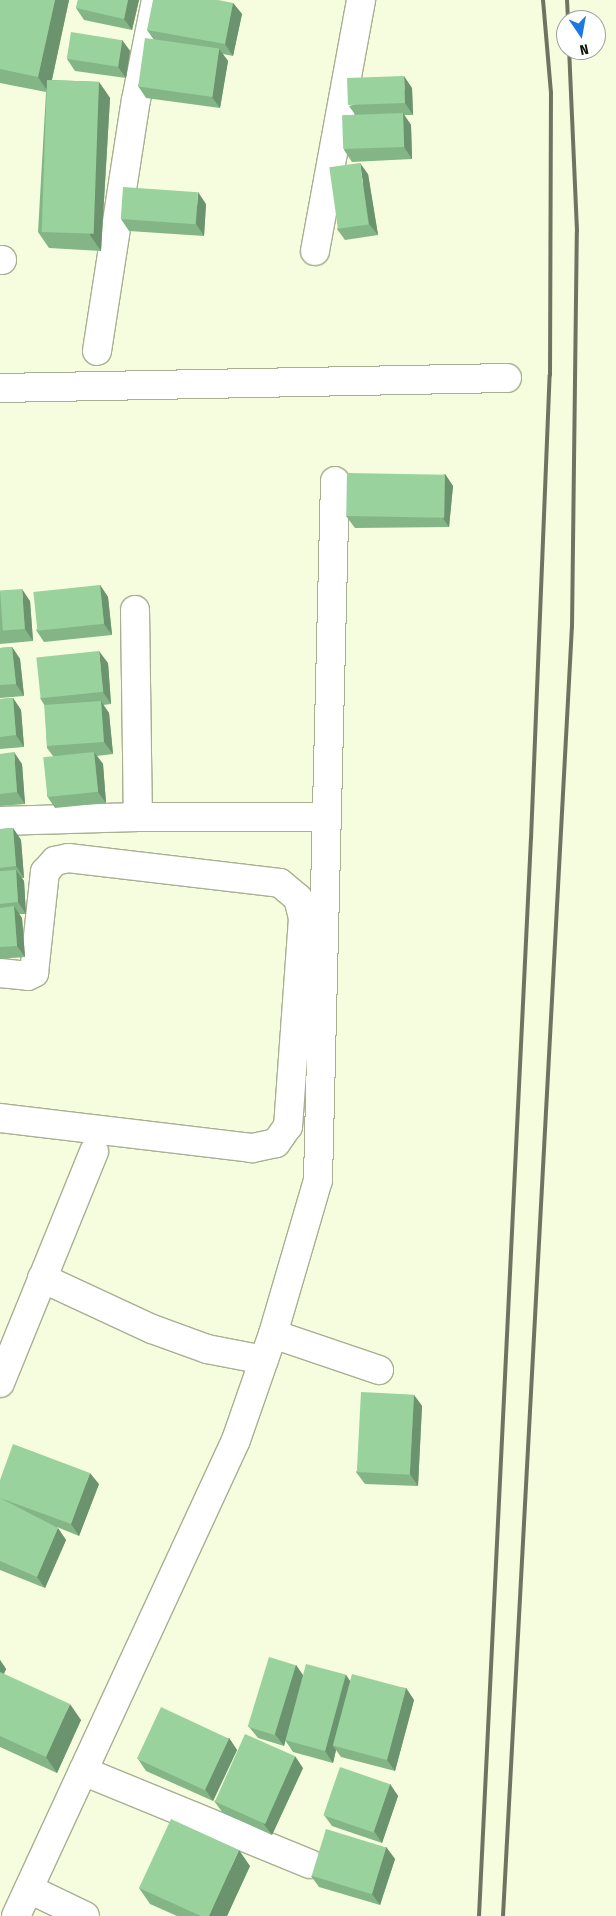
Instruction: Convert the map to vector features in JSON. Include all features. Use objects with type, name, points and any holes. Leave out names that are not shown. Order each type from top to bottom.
[{"type":"street","points":[[97,351],[136,100],[156,0]]},
{"type":"street","points":[[315,252],[362,0]]},
{"type":"street","points":[[0,388],[507,378]]},
{"type":"street","points":[[16,1916],[236,1440],[273,1334],[318,1180],[334,481]]},
{"type":"street","points":[[135,610],[138,817]]},
{"type":"street","points":[[0,821],[138,817],[327,817]]},
{"type":"street","points":[[0,973],[28,976],[34,973],[45,872],[55,861],[68,858],[280,884],[298,898],[304,918],[288,1126],[276,1143],[252,1148],[0,1118]]},
{"type":"street","points":[[0,1383],[94,1151]]},
{"type":"street","points":[[42,1278],[152,1329],[207,1349],[264,1360]]},
{"type":"street","points":[[273,1334],[379,1370]]},
{"type":"street","points":[[83,1771],[310,1864]]},
{"type":"street","points":[[28,1889],[85,1916]]},
{"type":"building","points":[[0,0],[55,0],[38,77],[0,69]]},
{"type":"building","points":[[78,0],[128,0],[124,19],[76,8]]},
{"type":"building","points":[[153,0],[218,0],[233,3],[225,44],[147,30]]},
{"type":"building","points":[[71,32],[122,40],[118,67],[67,59]]},
{"type":"building","points":[[145,38],[219,48],[212,97],[138,87]]},
{"type":"building","points":[[404,76],[405,103],[348,105],[347,78]]},
{"type":"building","points":[[47,80],[99,82],[94,234],[42,232]]},
{"type":"building","points":[[403,113],[404,147],[343,149],[342,115]]},
{"type":"building","points":[[360,163],[369,224],[338,229],[329,167]]},
{"type":"building","points":[[123,187],[198,192],[196,224],[121,219]]},
{"type":"building","points":[[347,473],[445,475],[444,518],[346,516]]},
{"type":"building","points":[[100,585],[104,624],[37,631],[33,592]]},
{"type":"building","points":[[22,589],[25,629],[3,630],[0,591]]},
{"type":"building","points":[[12,647],[16,684],[0,685],[0,648]]},
{"type":"building","points":[[99,651],[103,692],[41,698],[36,658]]},
{"type":"building","points":[[13,698],[16,735],[0,737],[0,699]]},
{"type":"building","points":[[101,701],[104,742],[47,746],[44,705]]},
{"type":"building","points":[[14,752],[17,792],[0,794],[0,754]]},
{"type":"building","points":[[94,752],[98,792],[47,797],[43,757]]},
{"type":"building","points":[[13,828],[16,866],[0,868],[0,829]]},
{"type":"building","points":[[16,870],[18,902],[0,904],[0,871]]},
{"type":"building","points":[[14,906],[17,946],[0,947],[0,908]]},
{"type":"building","points":[[361,1392],[414,1395],[410,1475],[357,1472]]},
{"type":"building","points":[[13,1444],[90,1473],[71,1524],[0,1498],[0,1480]]},
{"type":"building","points":[[0,1498],[58,1528],[37,1577],[0,1561]]},
{"type":"building","points":[[269,1657],[296,1665],[274,1735],[248,1727]]},
{"type":"building","points":[[306,1664],[346,1675],[325,1751],[286,1740]]},
{"type":"building","points":[[0,1672],[70,1704],[46,1757],[0,1736]]},
{"type":"building","points":[[352,1674],[406,1688],[387,1760],[333,1745]]},
{"type":"building","points":[[161,1707],[229,1739],[205,1790],[137,1759]]},
{"type":"building","points":[[245,1734],[295,1756],[265,1824],[215,1802]]},
{"type":"building","points":[[340,1767],[390,1784],[374,1832],[323,1815]]},
{"type":"building","points":[[171,1819],[239,1850],[209,1916],[201,1916],[139,1888]]},
{"type":"building","points":[[326,1829],[386,1847],[372,1894],[312,1876]]},
{"type":"railway","points":[[479,1916],[531,839],[550,375],[551,93],[543,0]]},
{"type":"railway","points":[[567,0],[568,10]]},
{"type":"railway","points":[[503,1916],[572,627],[577,231],[569,60]]}]
